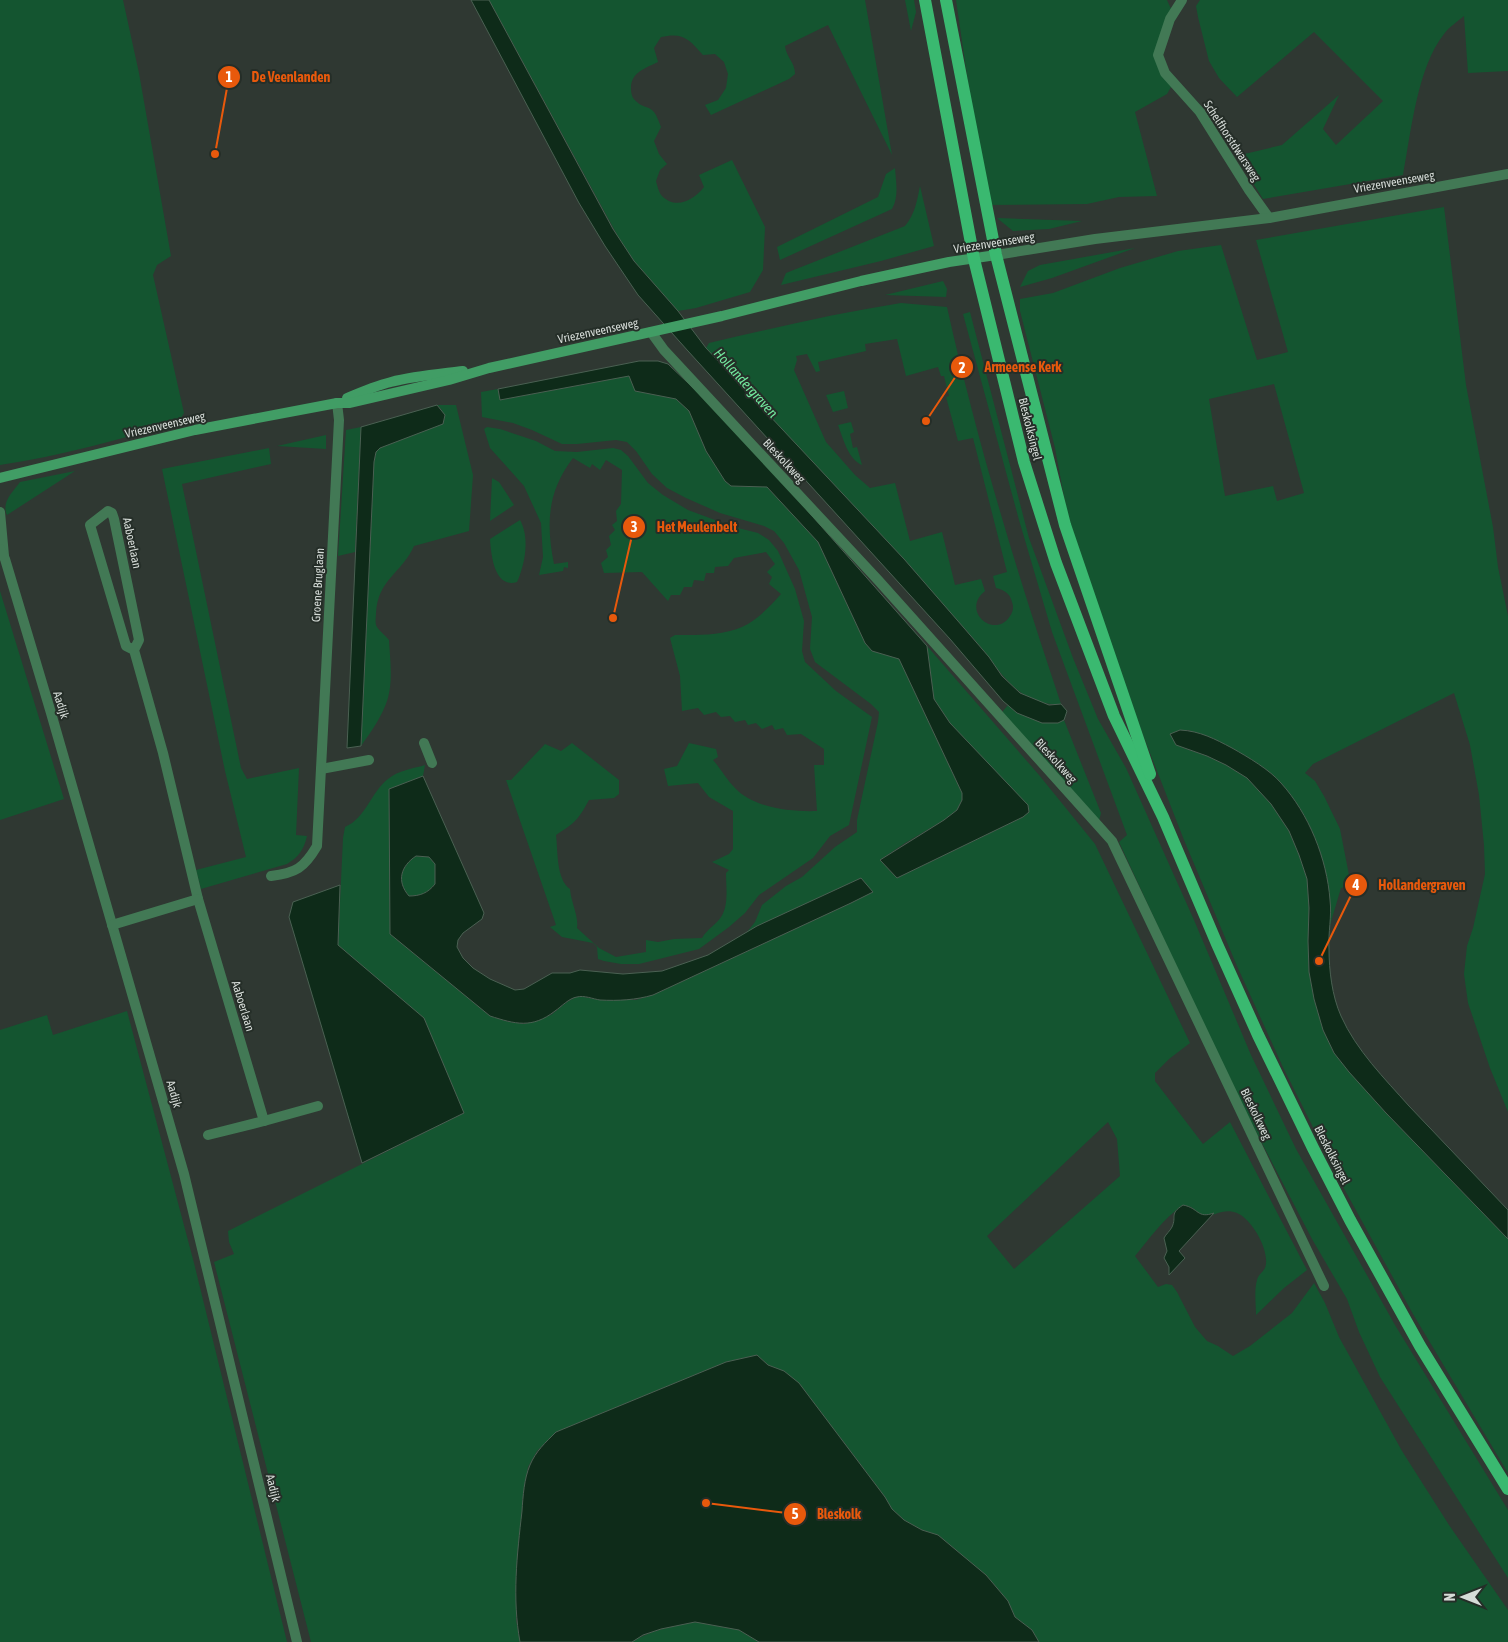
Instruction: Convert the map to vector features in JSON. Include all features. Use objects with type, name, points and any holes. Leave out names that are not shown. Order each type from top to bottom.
[{"type":"main road","name":"Bleskolksingel","points":[[925,0],[974,259],[1024,462],[1056,563],[1114,716],[1163,817],[1258,1034],[1338,1196],[1420,1346],[1508,1489]]},
{"type":"main road","name":"Bleskolksingel","points":[[946,0],[996,255],[1065,525],[1163,817]]},
{"type":"street","name":"Schelfhorstdwarsweg","points":[[1182,0],[1170,19],[1158,55],[1165,73],[1200,112],[1269,218]]},
{"type":"street","name":"Vriezenveenseweg","points":[[0,478],[194,430],[337,402],[350,403],[449,380],[489,368],[692,323],[879,277],[949,262],[1095,239],[1269,218],[1508,174]]},
{"type":"street","name":"Bleskolkweg","points":[[651,332],[664,350],[878,580],[1112,841],[1324,1286]]},
{"type":"street","name":"Groene Bruglaan","points":[[271,876],[286,874],[299,869],[317,846],[339,420],[337,402]]},
{"type":"street","name":"Aaboerlaan","points":[[134,650],[126,646],[90,525],[108,511],[112,513],[114,519],[140,640],[134,650],[163,753],[198,899],[264,1121]]},
{"type":"street","name":"Aadijk","points":[[0,512],[5,560]]},
{"type":"street","name":"Aadijk","points":[[0,549],[5,560],[184,1174],[297,1642]]},
{"type":"street","points":[[424,743],[432,763]]},
{"type":"street","points":[[321,769],[369,760]]},
{"type":"street","points":[[112,925],[198,899]]},
{"type":"street","points":[[208,1135],[318,1106]]},
{"type":"green space","points":[[0,0],[123,0],[139,73],[171,256],[157,265],[153,275],[184,413],[178,423],[68,452],[0,465]]},
{"type":"green space","points":[[489,0],[865,0],[892,155],[828,25],[785,46],[795,70],[795,74],[789,79],[711,115],[705,105],[718,100],[726,88],[728,74],[724,62],[715,54],[703,55],[694,45],[680,36],[661,37],[654,48],[658,62],[636,74],[631,88],[634,99],[654,112],[661,127],[654,141],[659,154],[667,164],[660,170],[656,181],[660,193],[667,200],[679,203],[684,202],[695,196],[704,187],[699,175],[732,160],[765,227],[763,270],[750,292],[696,308],[678,311],[634,261],[620,240]]},
{"type":"green space","points":[[905,0],[914,0],[916,12],[911,31]]},
{"type":"green space","points":[[956,0],[1167,0],[1172,11],[1157,52],[1175,80],[1167,94],[1135,112],[1157,196],[1119,197],[1087,204],[986,205]]},
{"type":"green space","points":[[1200,0],[1508,0],[1508,71],[1468,73],[1464,16],[1444,34],[1427,64],[1416,102],[1403,175],[1263,199],[1236,156],[1282,145],[1339,95],[1323,129],[1336,145],[1383,101],[1314,32],[1237,97],[1219,78],[1209,61],[1196,6]]},
{"type":"green space","points":[[895,168],[896,194],[892,209],[780,260],[777,247],[878,197],[886,174]]},
{"type":"green space","points":[[920,186],[934,246],[781,285],[786,273],[905,226],[917,202]]},
{"type":"green space","points":[[1444,207],[1466,385],[1508,616],[1508,1112],[1490,1068],[1468,1003],[1464,974],[1467,946],[1485,874],[1484,845],[1479,795],[1470,745],[1454,693],[1313,764],[1305,773],[1315,781],[1340,829],[1349,875],[1347,887],[1341,888],[1330,925],[1330,901],[1326,875],[1318,847],[1302,814],[1189,730],[1180,730],[1170,735],[1183,748],[1207,756],[1247,778],[1271,804],[1289,831],[1307,879],[1309,972],[1323,1030],[1334,1053],[1386,1113],[1508,1239],[1508,1473],[1413,1314],[1341,1183],[1282,1065],[1237,966],[1184,840],[1134,712],[1069,523],[1055,448],[1020,311],[1020,299],[1053,293],[1120,268],[1178,251],[1221,245],[1257,360],[1288,352],[1256,240]],"holes":[[[1274,384],[1304,493],[1277,501],[1273,486],[1225,496],[1209,399]]]},
{"type":"green space","points":[[997,218],[1082,221],[1049,229],[1013,231]]},
{"type":"green space","points":[[1135,248],[1052,278],[1020,287],[1028,271],[1040,265]]},
{"type":"green space","points":[[943,281],[947,289],[946,297],[885,295]]},
{"type":"green space","points":[[901,303],[947,307],[971,408],[999,507],[1061,704],[1049,704],[1028,697],[1003,676],[964,628],[706,348],[709,343]],"holes":[[[897,339],[906,376],[938,367],[941,376],[944,376],[949,396],[946,397],[958,441],[973,438],[1007,572],[993,576],[996,588],[1008,594],[1013,606],[1011,614],[1004,623],[989,624],[982,620],[978,614],[976,607],[978,599],[985,591],[981,579],[955,585],[942,532],[910,541],[895,483],[870,488],[855,475],[826,442],[794,370],[797,360],[796,356],[807,354],[816,372],[820,371],[818,362],[866,351],[865,344]]]},
{"type":"green space","points":[[970,312],[1029,538],[1073,658],[1098,719],[1126,768],[1194,920],[1251,1055],[1296,1149],[1395,1325],[1508,1510],[1508,1578],[1380,1377],[1359,1332],[1347,1299],[1312,1239],[1227,1076],[1119,842],[1127,835],[1052,632],[1019,520],[963,314]]},
{"type":"green space","points":[[629,376],[635,391],[676,399],[689,411],[706,451],[725,481],[731,486],[767,487],[818,542],[865,643],[872,651],[899,658],[962,793],[962,800],[957,810],[880,860],[897,878],[1023,817],[950,723],[934,699],[927,646],[1039,775],[1095,844],[1190,1043],[1169,1059],[1155,1073],[1155,1081],[1203,1144],[1230,1122],[1307,1270],[1284,1288],[1256,1315],[1256,1284],[1258,1277],[1265,1268],[1266,1261],[1263,1245],[1254,1229],[1243,1216],[1232,1211],[1203,1216],[1191,1207],[1183,1205],[1163,1222],[1135,1256],[1158,1287],[1166,1284],[1172,1285],[1195,1327],[1207,1341],[1233,1356],[1250,1346],[1292,1313],[1314,1283],[1325,1303],[1339,1337],[1402,1451],[1449,1525],[1508,1610],[1508,1642],[1039,1642],[1032,1630],[1015,1617],[1008,1601],[986,1575],[938,1535],[922,1530],[904,1520],[892,1509],[843,1441],[784,1371],[768,1365],[757,1355],[726,1362],[556,1432],[537,1451],[528,1467],[523,1495],[516,1620],[520,1642],[311,1642],[214,1262],[234,1254],[229,1242],[228,1231],[464,1113],[370,974],[338,945],[345,827],[358,818],[382,784],[388,779],[401,772],[425,765],[423,776],[389,789],[390,934],[490,1016],[524,1024],[551,1015],[578,996],[600,1000],[636,1000],[653,995],[872,892],[861,878],[747,932],[755,922],[762,905],[786,886],[802,877],[835,847],[857,832],[857,820],[879,712],[815,662],[810,649],[812,617],[799,570],[784,543],[774,531],[764,526],[720,513],[667,488],[652,474],[636,451],[627,442],[616,440],[562,444],[513,423],[482,417],[481,392],[498,389],[500,400]],"holes":[[[1108,1122],[1117,1139],[1120,1176],[1014,1269],[987,1236]]]},
{"type":"green space","points":[[844,391],[848,408],[833,412],[826,395]]},
{"type":"green space","points":[[437,405],[456,405],[473,475],[469,531],[414,546],[381,592],[376,613],[376,625],[389,640],[390,691],[380,717],[361,746],[376,452],[442,410]]},
{"type":"green space","points":[[851,422],[854,432],[850,434],[853,448],[857,447],[862,465],[850,453],[838,425]]},
{"type":"green space","points":[[361,427],[355,552],[338,556],[346,430]]},
{"type":"green space","points":[[487,427],[500,429],[536,441],[555,451],[577,452],[613,448],[621,450],[628,456],[648,483],[663,495],[688,510],[734,527],[758,533],[769,540],[778,551],[795,589],[804,621],[802,651],[805,662],[836,691],[872,717],[849,825],[830,836],[813,858],[759,895],[745,913],[699,949],[639,964],[621,964],[598,959],[597,947],[593,943],[562,937],[550,927],[556,925],[506,780],[511,780],[545,744],[561,751],[572,743],[619,780],[619,794],[614,798],[589,800],[576,820],[556,835],[560,872],[562,879],[570,889],[577,919],[577,928],[599,948],[616,957],[646,952],[646,940],[658,942],[674,939],[702,938],[724,912],[726,873],[729,870],[712,862],[729,854],[733,849],[733,811],[709,797],[698,783],[668,786],[664,769],[677,766],[689,743],[716,749],[718,757],[713,760],[732,785],[743,795],[773,807],[796,811],[817,811],[814,765],[824,765],[824,749],[801,734],[787,735],[783,728],[775,730],[772,725],[762,729],[756,723],[748,725],[745,720],[735,722],[730,716],[721,717],[716,712],[704,715],[698,708],[682,711],[680,676],[670,638],[675,635],[726,632],[753,621],[781,594],[769,584],[772,577],[767,572],[775,564],[766,552],[734,558],[728,566],[715,567],[714,573],[706,573],[704,581],[694,580],[692,587],[684,587],[680,595],[671,595],[668,601],[642,572],[604,573],[601,563],[608,557],[606,550],[611,545],[609,536],[615,530],[612,525],[617,521],[616,511],[621,504],[622,470],[606,460],[600,470],[592,464],[590,468],[573,458],[564,471],[553,496],[550,522],[551,549],[554,564],[568,562],[568,568],[564,567],[563,571],[539,575],[543,557],[541,523],[524,486],[490,448],[484,429]]},
{"type":"green space","points":[[326,435],[326,449],[277,446]]},
{"type":"green space","points":[[269,448],[271,464],[182,484],[241,768],[247,779],[299,768],[296,835],[307,836],[304,845],[295,859],[287,864],[201,889],[196,870],[246,857],[225,771],[162,469]]},
{"type":"green space","points":[[75,471],[7,515],[7,501],[20,482]]},
{"type":"green space","points":[[492,478],[499,482],[514,505],[490,521]]},
{"type":"green space","points":[[520,520],[526,543],[524,559],[517,582],[509,583],[503,580],[495,569],[490,539]]},
{"type":"green space","points":[[0,591],[64,799],[0,820]]},
{"type":"green space","points":[[1008,705],[1017,713],[1058,723],[1064,720],[1101,813],[1099,821],[1003,714]]},
{"type":"green space","points":[[416,856],[429,857],[435,864],[435,884],[430,890],[409,896],[402,885],[402,874],[407,864]]},
{"type":"green space","points":[[127,1011],[194,1263],[287,1642],[0,1642],[0,1030],[47,1015],[53,1035]]},
{"type":"green space","points":[[695,1622],[739,1630],[759,1642],[632,1642],[654,1631]]},
{"type":"shaded area","points":[[471,0],[489,0],[613,229],[634,261],[678,311],[706,348],[904,559],[989,657],[1002,676],[1020,693],[1049,705],[1061,704],[1067,711],[1064,720],[1058,723],[1042,723],[1017,713],[1003,701],[950,639],[638,295],[579,203]]},
{"type":"shaded area","points":[[639,361],[658,361],[668,364],[707,401],[791,492],[927,646],[934,699],[950,723],[1028,805],[1029,812],[1023,817],[897,878],[880,860],[957,810],[962,800],[962,793],[899,659],[872,651],[865,643],[818,542],[767,487],[731,486],[725,481],[706,451],[689,411],[676,399],[635,391],[629,376],[500,400],[498,389]]},
{"type":"shaded area","points":[[437,405],[445,415],[443,424],[380,448],[376,452],[361,746],[347,748],[361,427]]},
{"type":"shaded area","points":[[1180,730],[1201,734],[1232,748],[1271,773],[1291,795],[1315,838],[1325,869],[1330,906],[1330,974],[1335,1000],[1347,1029],[1381,1075],[1508,1210],[1508,1239],[1386,1113],[1334,1053],[1323,1030],[1314,999],[1309,972],[1307,879],[1289,831],[1271,804],[1247,778],[1207,756],[1176,745],[1170,734]]},
{"type":"shaded area","points":[[423,776],[484,913],[482,919],[463,933],[458,940],[457,947],[463,958],[473,968],[490,979],[515,990],[524,989],[552,973],[570,973],[580,970],[623,974],[662,971],[708,955],[757,926],[861,878],[873,892],[653,995],[620,1000],[577,997],[539,1021],[515,1023],[490,1016],[390,934],[389,789]],"holes":[[[416,856],[429,857],[435,864],[435,884],[430,890],[409,896],[402,885],[404,869]]]},
{"type":"shaded area","points":[[340,885],[338,945],[424,1018],[464,1113],[362,1163],[289,917],[293,902]]},
{"type":"shaded area","points":[[1183,1205],[1204,1215],[1214,1213],[1179,1251],[1185,1258],[1169,1275],[1169,1267],[1164,1258],[1167,1251],[1164,1238],[1172,1227],[1176,1211]]},
{"type":"shaded area","points":[[757,1355],[768,1365],[784,1371],[799,1383],[892,1509],[904,1520],[922,1530],[938,1535],[986,1575],[1008,1601],[1015,1617],[1032,1630],[1039,1642],[759,1642],[739,1630],[695,1622],[661,1629],[643,1635],[632,1642],[520,1642],[516,1609],[516,1576],[523,1494],[530,1465],[541,1447],[556,1432],[726,1362]]},
{"type":"place","name":"De Veenlanden","points":[[215,154]]},
{"type":"place","name":"Armeense Kerk","points":[[926,421]]},
{"type":"place","name":"Het Meulenbelt","points":[[613,618]]},
{"type":"place","name":"Hollandergraven","points":[[1319,961]]},
{"type":"place","name":"Bleskolk","points":[[706,1503]]}]
